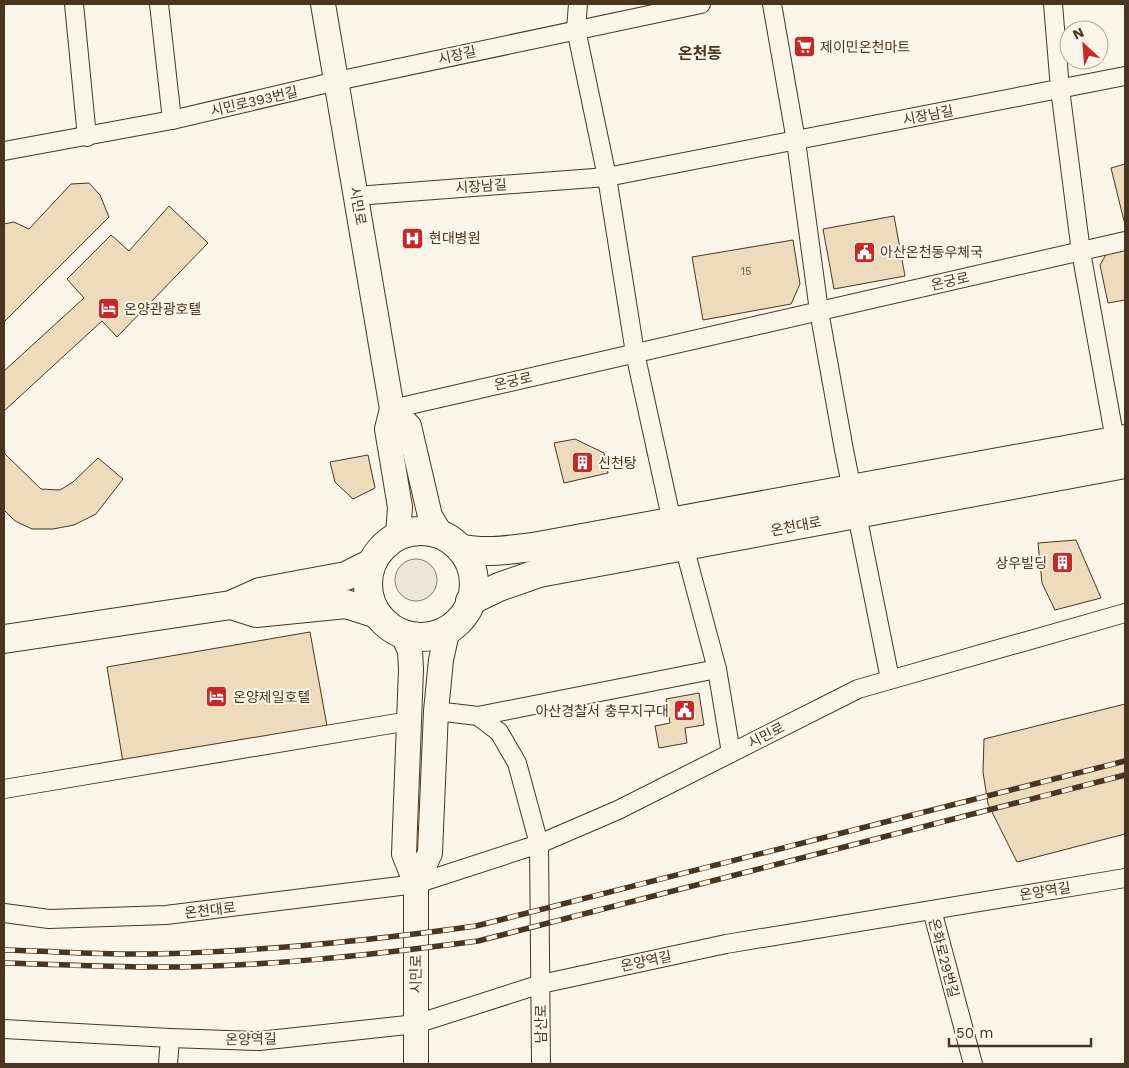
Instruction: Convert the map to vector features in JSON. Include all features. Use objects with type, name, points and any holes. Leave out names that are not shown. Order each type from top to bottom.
[{"type":"main road","name":"시민로","points":[[324,4],[392,409],[387,429],[400,507],[398,535]]},
{"type":"main road","points":[[392,409],[409,426],[430,516],[469,562],[474,578],[473,594],[467,610],[456,623],[442,632],[426,636],[409,636],[394,630],[381,620],[372,606],[368,590],[368,573],[374,557],[384,545],[398,535],[414,531],[431,531],[451,542]]},
{"type":"main road","name":"온천대로","points":[[470,601],[539,573],[684,546],[854,502],[1122,448]]},
{"type":"main road","name":"온천대로","points":[[451,542],[472,551],[494,552],[533,548],[672,522],[854,502]]},
{"type":"main road","points":[[4,639],[232,605],[260,592],[346,576],[372,563]]},
{"type":"main road","points":[[232,605],[256,613],[346,604],[377,614]]},
{"type":"main road","name":"시민로","points":[[416,884],[430,853],[436,711],[441,660],[448,628]]},
{"type":"main road","name":"시민로","points":[[402,633],[410,652],[404,854],[416,884],[416,1064]]},
{"type":"street","points":[[74,4],[87,137]]},
{"type":"street","points":[[159,4],[172,120]]},
{"type":"street","points":[[578,4],[576,29],[607,177],[635,353],[672,522]]},
{"type":"street","name":"시장길","points":[[337,81],[698,4]]},
{"type":"street","points":[[772,4],[796,141],[819,311],[854,502],[890,679]]},
{"type":"street","points":[[1053,4],[1060,89],[1081,252]]},
{"type":"street","name":"시장남길","points":[[356,196],[607,177],[1125,76]]},
{"type":"street","name":"시민로393번길","points":[[4,151],[172,120],[337,81]]},
{"type":"street","name":"온궁로","points":[[392,409],[1125,242]]},
{"type":"street","name":"온천대로","points":[[1081,252],[1122,448]]},
{"type":"street","points":[[684,546],[716,669],[731,753]]},
{"type":"street","name":"시민로","points":[[416,884],[539,844],[618,810],[858,689],[1125,613]]},
{"type":"street","points":[[436,711],[478,716],[716,669]]},
{"type":"street","name":"남산로","points":[[478,716],[499,732],[517,763],[539,844],[541,1064]]},
{"type":"street","points":[[4,789],[409,721]]},
{"type":"street","name":"온양역길","points":[[4,1029],[259,1041],[416,1024],[541,984],[726,944],[1125,878]]},
{"type":"street","name":"온천대로","points":[[4,913],[49,918],[166,916],[416,884]]},
{"type":"street","name":"온화로29번길","points":[[932,910],[973,1064]]},
{"type":"street","points":[[168,1064],[170,1038]]},
{"type":"shaded area","points":[[420,559],[428,562],[434,568],[437,580],[434,592],[428,598],[412,601],[404,598],[398,592],[395,576],[398,568],[404,562]]},
{"type":"building","points":[[1125,164],[1125,225],[1111,168]]},
{"type":"building","points":[[89,183],[100,195],[109,217],[4,322],[4,224],[14,222],[29,229],[71,184]]},
{"type":"building","name":"온양관광호텔","points":[[169,206],[208,243],[117,337],[102,321],[4,411],[4,371],[84,298],[67,279],[111,235],[129,251]]},
{"type":"building","name":"아산온천동우체국","points":[[894,216],[905,276],[834,289],[823,229]]},
{"type":"building","points":[[793,240],[800,284],[791,304],[703,320],[692,257]]},
{"type":"building","points":[[1125,249],[1125,300],[1108,303],[1100,265],[1107,253]]},
{"type":"building","name":"신천탕","points":[[575,439],[604,453],[608,473],[564,483],[554,443]]},
{"type":"building","points":[[4,453],[41,489],[60,490],[73,482],[98,458],[123,479],[96,514],[74,525],[53,529],[32,529],[15,521],[4,510]]},
{"type":"building","points":[[368,455],[375,488],[353,499],[335,482],[330,462]]},
{"type":"building","name":"상우빌딩","points":[[1076,540],[1101,598],[1055,610],[1042,583],[1038,543]]},
{"type":"building","name":"온양제일호텔","points":[[310,632],[327,726],[123,762],[107,667]]},
{"type":"building","name":"아산경찰서 충무지구대","points":[[699,693],[704,725],[685,728],[687,743],[659,748],[655,726],[670,723],[666,699]]},
{"type":"building","points":[[1125,704],[1125,834],[1017,862],[988,804],[983,772],[984,739]]},
{"type":"railway","points":[[4,950],[130,954],[230,951],[353,941],[476,926],[1125,761]]},
{"type":"railway","points":[[4,963],[189,967],[355,956],[478,941],[1125,775]]},
{"type":"place","name":"제이민온천마트","points":[[804,47]]},
{"type":"place","name":"현대병원","points":[[413,238]]},
{"type":"place","name":"아산온천동우체국","points":[[864,252]]},
{"type":"place","name":"온양관광호텔","points":[[108,309]]},
{"type":"place","name":"신천탕","points":[[582,463]]},
{"type":"place","name":"상우빌딩","points":[[1063,563]]},
{"type":"place","name":"온양제일호텔","points":[[217,697]]},
{"type":"place","name":"아산경찰서 충무지구대","points":[[685,711]]},
{"type":"district","name":"온천동","points":[[700,53]]}]
